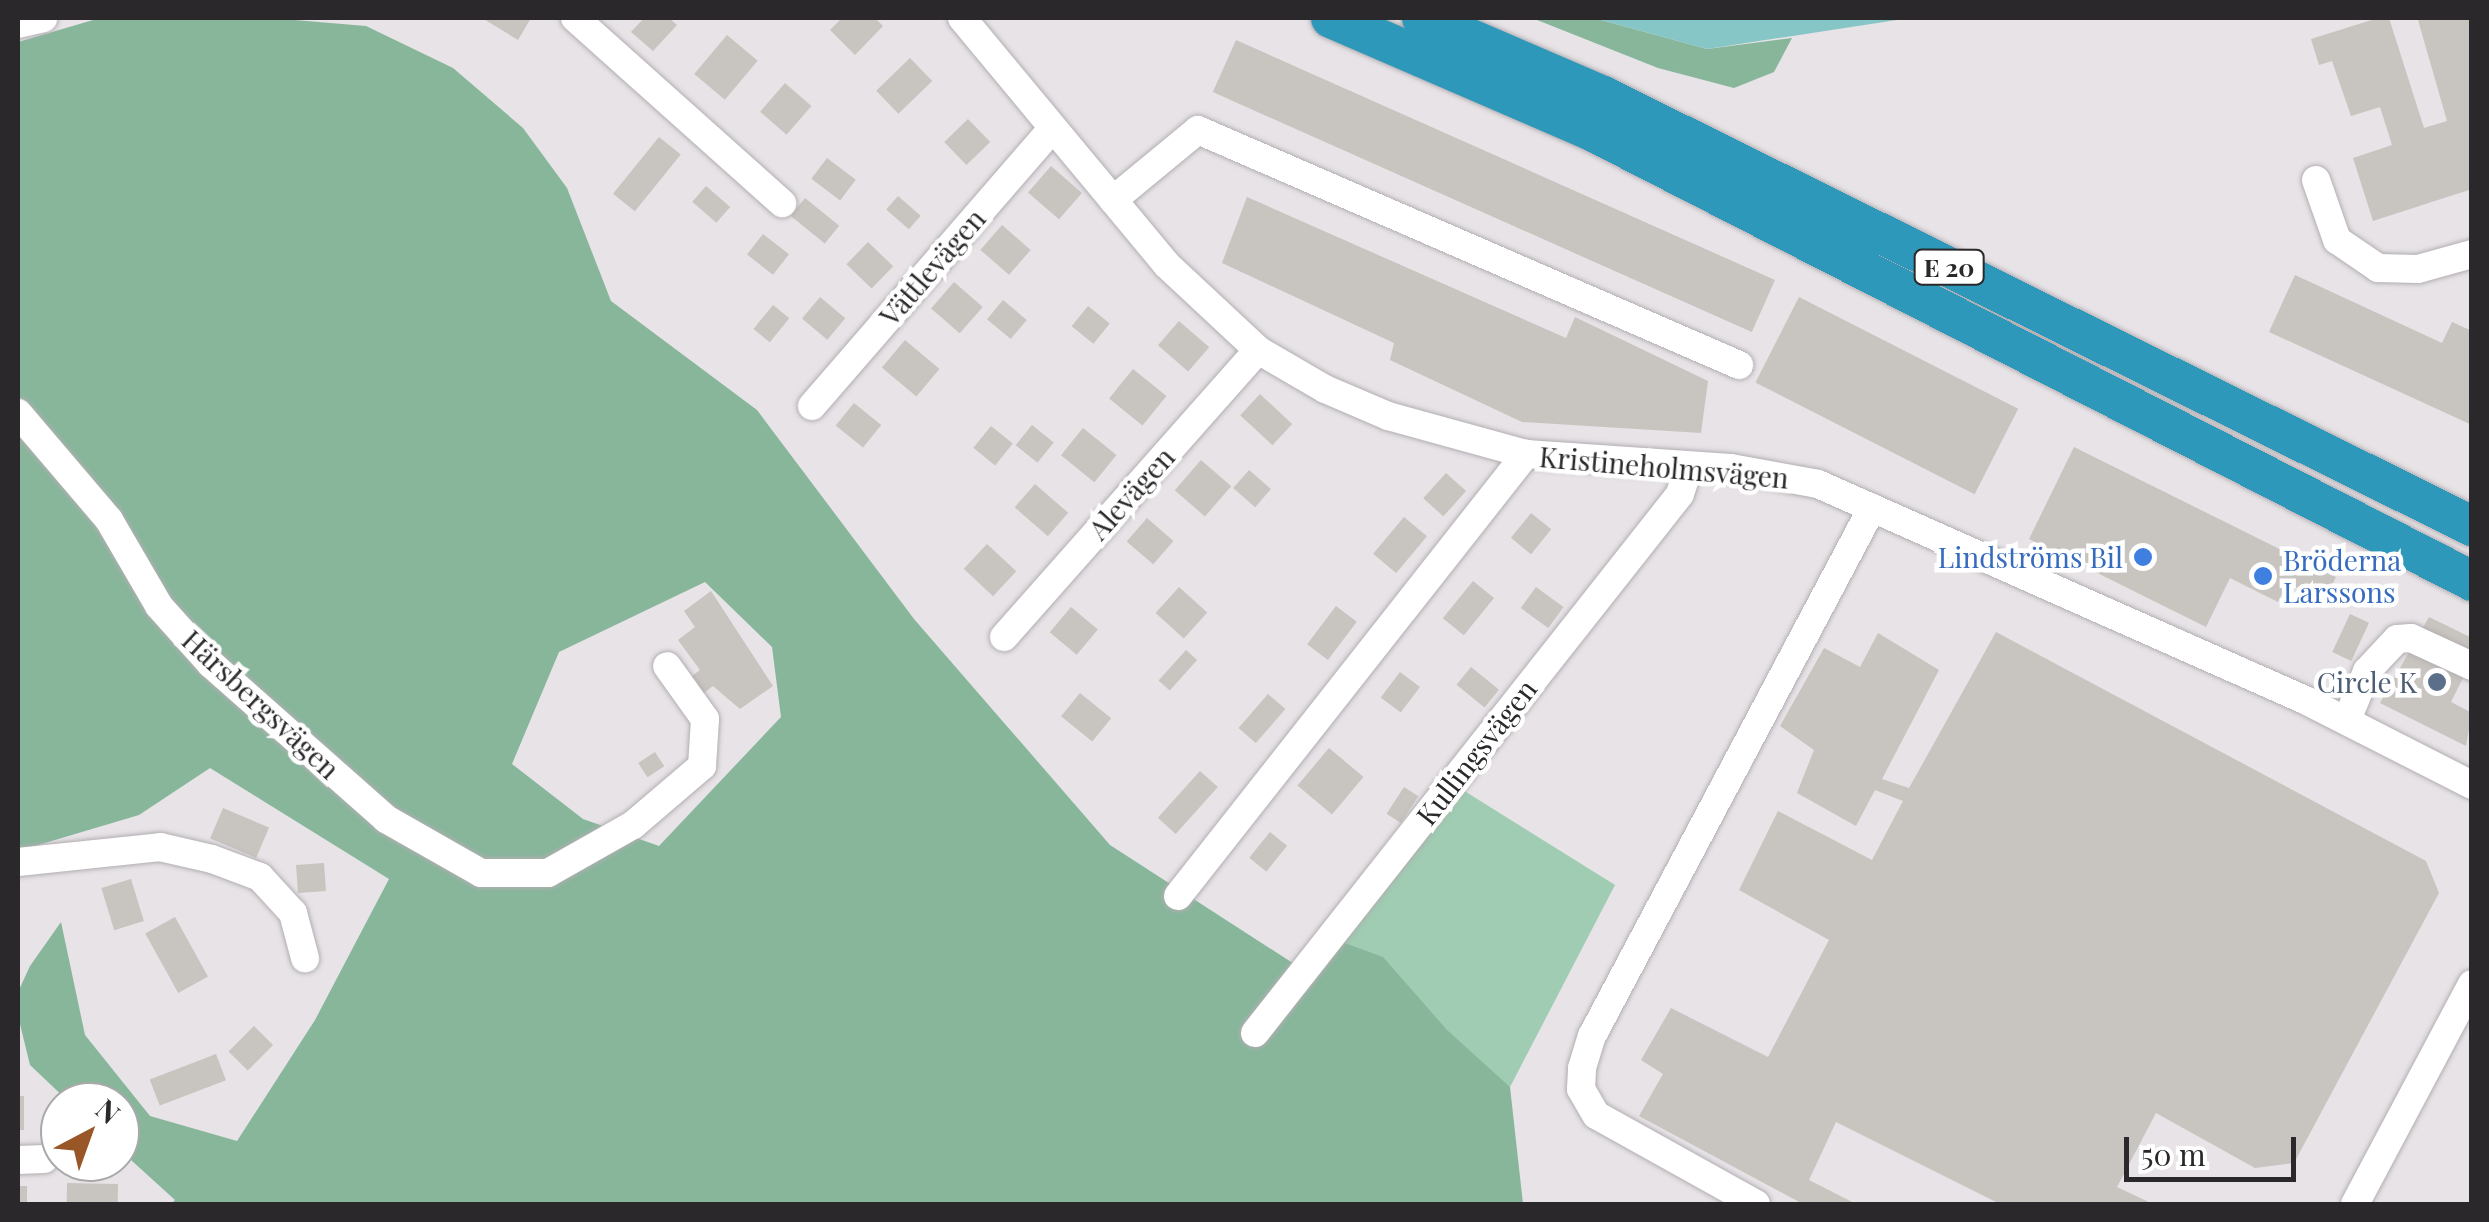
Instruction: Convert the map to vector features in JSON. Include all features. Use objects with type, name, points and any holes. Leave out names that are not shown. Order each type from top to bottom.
[{"type":"highway","name":"E 20","points":[[1331,18],[1594,132],[2472,582]]},
{"type":"highway","name":"E 20","points":[[1422,18],[1604,96],[2472,526]]},
{"type":"street","points":[[18,24],[42,18]]},
{"type":"street","points":[[576,18],[782,203]]},
{"type":"street","name":"Kristineholmsvägen","points":[[962,18],[1167,265],[1258,350],[1388,416],[1526,454],[1779,474],[1872,508],[2347,720],[2472,785]]},
{"type":"street","name":"Vättlevägen","points":[[812,406],[1052,129]]},
{"type":"street","points":[[1113,200],[1198,130],[1739,364]]},
{"type":"street","points":[[2316,180],[2336,240],[2378,268],[2418,269],[2472,254]]},
{"type":"street","name":"Alevägen","points":[[1004,636],[1258,350]]},
{"type":"street","name":"Härsbergsvägen","points":[[18,412],[109,520],[159,606],[211,664],[386,818],[481,872],[548,873],[633,825],[702,766],[705,719],[667,666]]},
{"type":"street","points":[[1178,896],[1526,454]]},
{"type":"street","name":"Kullingsvägen","points":[[1255,1033],[1680,494],[1688,467]]},
{"type":"street","points":[[1756,1204],[1596,1116],[1581,1088],[1582,1068],[1592,1036],[1872,508]]},
{"type":"street","points":[[2347,720],[2367,671],[2397,638],[2411,638],[2472,666]]},
{"type":"street","points":[[18,862],[160,848],[212,859],[260,877],[292,912],[305,958]]},
{"type":"street","points":[[2355,1204],[2472,984]]},
{"type":"green space","points":[[100,18],[271,18],[366,26],[453,68],[523,128],[567,188],[611,301],[757,410],[914,619],[1110,845],[1302,969],[1339,941],[1383,957],[1447,1030],[1510,1087],[1523,1204],[171,1204],[175,1200],[140,1168],[140,1104],[150,1116],[237,1141],[315,1020],[389,879],[210,768],[139,815],[18,851],[18,42]],"holes":[[[705,582],[772,647],[781,717],[659,846],[583,819],[512,764],[559,652]]]},
{"type":"green space","points":[[1532,18],[1594,18],[1707,49],[1792,38],[1774,72],[1734,88],[1658,68]]},
{"type":"green space","points":[[1458,787],[1615,885],[1510,1087],[1339,941]]},
{"type":"green space","points":[[61,922],[85,1035],[123,1082],[48,1082],[30,1065],[18,1016],[18,992],[30,966]]},
{"type":"water","points":[[1594,18],[1910,18],[1707,49]]},
{"type":"building","points":[[482,18],[531,18],[518,40]]},
{"type":"building","points":[[644,18],[669,18],[677,25],[653,51],[631,32]]},
{"type":"building","points":[[842,18],[875,18],[883,26],[855,55],[830,30]]},
{"type":"building","points":[[2389,18],[2424,128],[2447,121],[2418,20],[2472,20],[2472,189],[2373,221],[2353,158],[2392,145],[2380,107],[2351,116],[2332,61],[2319,65],[2311,39]]},
{"type":"building","points":[[727,35],[758,61],[725,100],[694,74]]},
{"type":"building","points":[[1236,40],[1775,280],[1752,332],[1213,92]]},
{"type":"building","points":[[910,58],[932,81],[898,114],[876,91]]},
{"type":"building","points":[[785,83],[811,106],[786,135],[760,112]]},
{"type":"building","points":[[968,119],[990,142],[966,165],[944,142]]},
{"type":"building","points":[[659,137],[681,155],[635,211],[613,194]]},
{"type":"building","points":[[827,158],[856,180],[840,200],[811,179]]},
{"type":"building","points":[[1051,166],[1082,193],[1059,219],[1028,192]]},
{"type":"building","points":[[706,186],[730,207],[716,223],[692,202]]},
{"type":"building","points":[[898,196],[921,216],[909,229],[886,210]]},
{"type":"building","points":[[1247,197],[1566,338],[1575,317],[1708,381],[1701,433],[1522,422],[1390,360],[1394,343],[1222,263]]},
{"type":"building","points":[[805,198],[839,226],[825,244],[791,216]]},
{"type":"building","points":[[1002,225],[1031,250],[1009,275],[980,250]]},
{"type":"building","points":[[763,234],[789,254],[773,275],[747,254]]},
{"type":"building","points":[[868,242],[893,266],[872,289],[846,264]]},
{"type":"building","points":[[2295,275],[2442,343],[2452,322],[2472,331],[2472,425],[2269,332]]},
{"type":"building","points":[[954,282],[983,307],[960,333],[931,308]]},
{"type":"building","points":[[820,297],[845,318],[827,340],[802,318]]},
{"type":"building","points":[[1799,297],[2018,409],[1975,494],[1755,383]]},
{"type":"building","points":[[1003,300],[1027,320],[1011,339],[987,319]]},
{"type":"building","points":[[773,305],[789,318],[770,342],[753,329]]},
{"type":"building","points":[[1088,306],[1110,324],[1093,344],[1072,326]]},
{"type":"building","points":[[1179,321],[1209,347],[1188,371],[1158,345]]},
{"type":"building","points":[[905,340],[939,369],[916,397],[882,368]]},
{"type":"building","points":[[1133,369],[1166,396],[1143,426],[1109,399]]},
{"type":"building","points":[[1260,394],[1292,424],[1272,445],[1240,415]]},
{"type":"building","points":[[854,403],[881,425],[863,448],[836,426]]},
{"type":"building","points":[[1032,425],[1054,443],[1037,463],[1016,445]]},
{"type":"building","points":[[991,426],[1013,444],[995,465],[973,448]]},
{"type":"building","points":[[1083,428],[1116,455],[1094,482],[1061,455]]},
{"type":"building","points":[[2074,447],[2336,577],[2324,601],[2287,583],[2278,602],[2230,578],[2206,627],[2029,539]]},
{"type":"building","points":[[1201,460],[1231,486],[1205,516],[1175,490]]},
{"type":"building","points":[[1249,470],[1271,489],[1255,507],[1233,488]]},
{"type":"building","points":[[1446,473],[1466,491],[1443,516],[1423,498]]},
{"type":"building","points":[[1035,484],[1068,513],[1048,536],[1015,507]]},
{"type":"building","points":[[1531,513],[1551,529],[1531,554],[1511,538]]},
{"type":"building","points":[[1404,517],[1427,536],[1396,573],[1373,554]]},
{"type":"building","points":[[1147,518],[1173,541],[1153,564],[1127,541]]},
{"type":"building","points":[[987,544],[1016,571],[993,596],[964,569]]},
{"type":"building","points":[[1473,581],[1494,598],[1464,635],[1443,618]]},
{"type":"building","points":[[1179,587],[1207,612],[1184,638],[1156,613]]},
{"type":"building","points":[[1536,587],[1564,607],[1548,628],[1521,608]]},
{"type":"building","points":[[711,591],[773,686],[740,709],[713,686],[704,693],[692,676],[700,670],[678,640],[695,627],[684,611]]},
{"type":"building","points":[[1336,606],[1357,622],[1328,660],[1307,644]]},
{"type":"building","points":[[1071,607],[1098,629],[1077,655],[1050,632]]},
{"type":"building","points":[[2350,614],[2369,623],[2351,661],[2332,652]]},
{"type":"building","points":[[2429,617],[2472,638],[2472,660],[2451,702],[2472,713],[2466,746],[2380,703]]},
{"type":"building","points":[[1996,632],[2426,861],[2439,893],[2294,1163],[2255,1168],[2156,1113],[2117,1187],[2153,1204],[2000,1204],[1836,1122],[1809,1180],[1856,1204],[1803,1204],[1639,1116],[1663,1074],[1641,1060],[1671,1008],[1768,1057],[1829,940],[1739,890],[1778,811],[1872,860],[1903,801],[1875,790],[1856,826],[1797,793],[1814,750],[1780,726],[1824,648],[1860,667],[1878,633],[1939,670],[1882,779],[1909,788]]},
{"type":"building","points":[[1186,650],[1197,660],[1170,691],[1159,680]]},
{"type":"building","points":[[1471,667],[1499,690],[1485,708],[1457,685]]},
{"type":"building","points":[[1400,672],[1420,687],[1401,713],[1381,698]]},
{"type":"building","points":[[1080,693],[1111,718],[1092,741],[1061,716]]},
{"type":"building","points":[[1268,694],[1285,709],[1256,743],[1238,728]]},
{"type":"building","points":[[1329,748],[1363,777],[1332,814],[1298,786]]},
{"type":"building","points":[[655,752],[664,766],[647,777],[638,763]]},
{"type":"building","points":[[1200,771],[1218,787],[1176,834],[1158,818]]},
{"type":"building","points":[[1404,787],[1418,796],[1401,823],[1387,814]]},
{"type":"building","points":[[223,808],[269,828],[256,858],[210,838]]},
{"type":"building","points":[[1270,832],[1287,846],[1266,871],[1249,858]]},
{"type":"building","points":[[324,863],[326,891],[298,893],[296,865]]},
{"type":"building","points":[[131,879],[144,921],[114,930],[101,888]]},
{"type":"building","points":[[175,917],[208,976],[178,993],[145,933]]},
{"type":"building","points":[[254,1026],[273,1045],[248,1071],[229,1051]]},
{"type":"building","points":[[216,1054],[226,1080],[160,1106],[150,1079]]},
{"type":"building","points":[[18,1096],[24,1096],[24,1130],[18,1130]]},
{"type":"building","points":[[67,1183],[118,1184],[118,1204],[67,1204]]},
{"type":"building","points":[[18,1186],[27,1186],[27,1204],[18,1204]]},
{"type":"place","name":"Lindströms Bil","points":[[2143,557]]},
{"type":"place","name":"Bröderna Larssons","points":[[2263,576]]},
{"type":"place","name":"Circle K","points":[[2437,682]]}]
